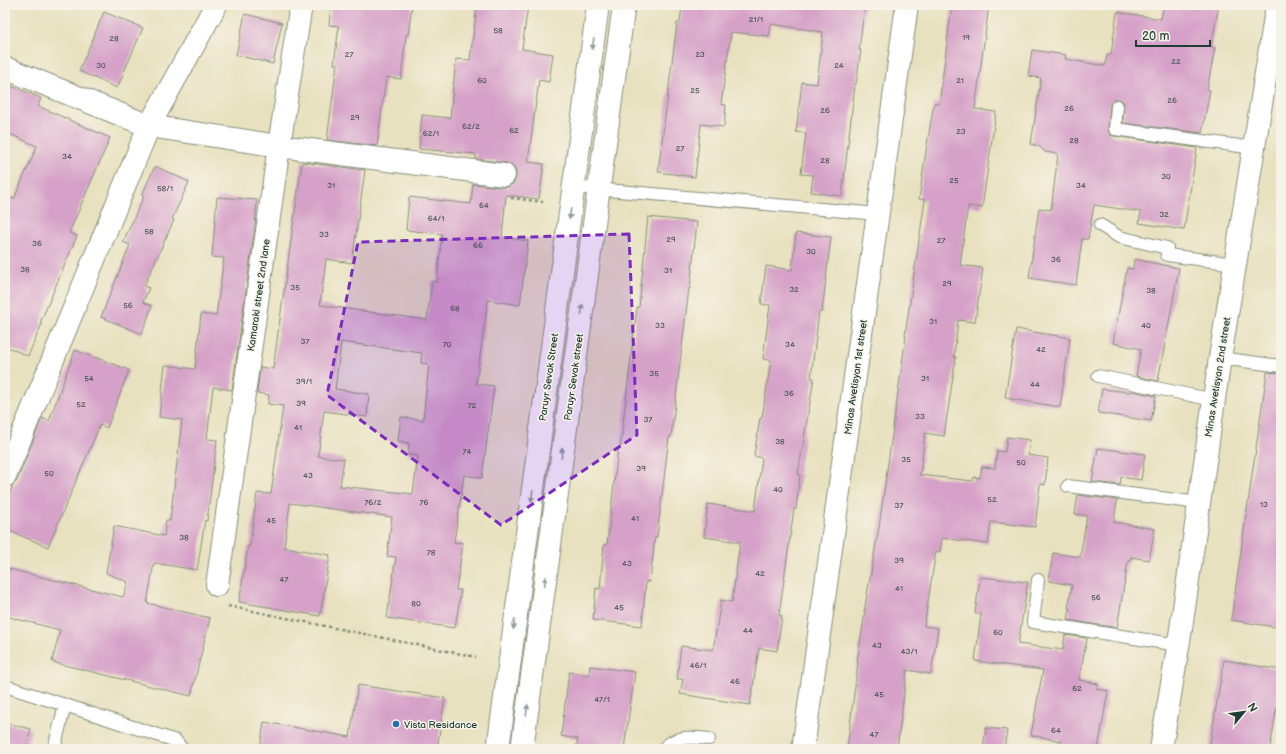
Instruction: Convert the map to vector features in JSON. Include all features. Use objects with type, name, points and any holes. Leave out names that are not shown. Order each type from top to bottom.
[{"type":"street","points":[[5,476],[150,126],[216,5]]},
{"type":"street","name":"Kamaraki street 2nd lane","points":[[217,585],[279,146],[301,5]]},
{"type":"street","name":"Paruyr Sevak Street","points":[[498,749],[598,5]]},
{"type":"street","name":"Paruyr Sevak street","points":[[522,749],[624,5]]},
{"type":"street","name":"Minas Avetisyan 1st street","points":[[803,749],[907,5]]},
{"type":"street","name":"Minas Avetisyan 2nd street","points":[[1161,749],[1178,645],[1220,358],[1277,5]]},
{"type":"street","points":[[5,68],[150,126],[279,146],[504,175]]},
{"type":"lane","points":[[1117,106],[1115,129],[1254,148]]},
{"type":"lane","points":[[573,187],[878,214]]},
{"type":"lane","points":[[1100,225],[1119,237],[1167,248],[1167,255],[1235,264]]},
{"type":"lane","points":[[1220,358],[1281,366]]},
{"type":"lane","points":[[1098,376],[1214,400]]},
{"type":"lane","points":[[1068,486],[1199,503]]},
{"type":"lane","points":[[1038,580],[1033,622],[1178,645]]},
{"type":"lane","points":[[5,686],[176,741],[182,749]]},
{"type":"lane","points":[[54,749],[65,705]]},
{"type":"lane","points":[[663,749],[675,740],[687,737],[709,739]]},
{"type":"path","points":[[217,585],[216,603],[476,657]]},
{"type":"highlighted area","points":[[629,234],[637,435],[501,525],[327,395],[358,242]]},
{"type":"building","points":[[331,5],[412,5],[408,35],[406,35],[401,79],[386,77],[377,146],[327,140],[337,64],[334,64],[339,26],[329,25]]},
{"type":"building","points":[[477,5],[528,5],[522,49],[553,54],[549,82],[539,80],[528,162],[544,164],[539,199],[506,195],[502,237],[528,241],[520,305],[488,300],[476,384],[494,386],[482,478],[464,475],[454,542],[463,543],[456,590],[461,590],[455,628],[387,618],[396,557],[387,556],[392,517],[290,503],[284,547],[330,555],[320,616],[239,602],[248,546],[250,546],[257,493],[271,494],[283,406],[268,404],[269,395],[257,393],[260,367],[273,369],[302,162],[365,170],[352,263],[326,259],[320,305],[427,320],[432,281],[437,282],[442,234],[406,230],[409,197],[471,204],[473,184],[508,187],[514,183],[516,177],[516,171],[511,165],[476,159],[476,154],[419,149],[422,115],[450,118],[456,59],[470,60]],"holes":[[[341,342],[422,353],[421,363],[429,364],[423,420],[401,417],[398,441],[409,443],[408,455],[418,456],[413,494],[340,486],[344,459],[318,456],[324,411],[367,417],[369,394],[335,389]]]},
{"type":"building","points":[[682,5],[865,5],[859,50],[861,50],[855,84],[842,196],[811,192],[813,175],[801,174],[806,133],[796,132],[802,82],[817,84],[823,32],[771,24],[769,36],[731,32],[721,104],[726,105],[724,127],[701,124],[695,177],[658,172],[677,23],[680,23]]},
{"type":"building","points":[[952,5],[989,5],[975,109],[996,112],[982,208],[968,206],[960,265],[983,268],[975,322],[958,320],[954,357],[956,357],[944,436],[925,433],[920,475],[973,481],[974,477],[980,478],[982,467],[995,468],[997,451],[1005,452],[1007,437],[1030,440],[1028,455],[1048,458],[1045,485],[1040,484],[1035,527],[991,522],[988,544],[942,538],[940,552],[936,551],[924,626],[938,628],[931,674],[907,670],[897,749],[847,749],[864,612],[879,527],[925,200],[919,199],[934,103],[939,104]]},
{"type":"building","points":[[1164,5],[1219,5],[1211,47],[1215,48],[1207,89],[1210,90],[1202,133],[1123,123],[1124,103],[1117,99],[1114,99],[1110,105],[1108,129],[1110,135],[1114,136],[1197,148],[1184,230],[1139,223],[1141,212],[1094,205],[1088,239],[1082,239],[1076,285],[1029,278],[1039,208],[1051,210],[1058,154],[1045,152],[1039,146],[1031,144],[1041,78],[1028,76],[1032,50],[1066,55],[1065,59],[1105,66],[1107,55],[1111,55],[1117,12],[1161,19]]},
{"type":"building","points":[[104,12],[143,28],[117,88],[79,71]]},
{"type":"building","points":[[245,14],[282,23],[273,64],[236,55]]},
{"type":"building","points":[[5,83],[41,98],[38,106],[110,138],[69,233],[77,236],[40,323],[42,324],[28,356],[5,346],[5,195],[14,199],[37,146],[5,132]]},
{"type":"building","points":[[155,166],[189,182],[172,219],[174,220],[144,286],[149,288],[143,302],[152,306],[142,334],[101,317],[130,245],[123,242],[144,196],[142,195]]},
{"type":"building","points":[[217,197],[257,200],[255,226],[232,390],[213,387],[207,439],[217,440],[207,521],[205,520],[197,570],[154,563],[147,603],[210,618],[191,696],[52,662],[60,630],[5,616],[5,568],[123,597],[128,582],[106,573],[114,526],[164,536],[166,520],[170,521],[182,420],[159,417],[165,365],[195,369],[201,314],[216,316],[224,258],[212,257]]},
{"type":"building","points":[[648,217],[697,222],[671,437],[669,437],[650,582],[646,581],[642,626],[593,620],[596,588],[600,589],[604,544],[607,545],[637,307],[639,307]]},
{"type":"building","points":[[796,233],[831,237],[822,312],[819,312],[811,378],[814,378],[798,474],[800,474],[796,509],[794,509],[779,615],[782,616],[777,651],[759,648],[750,705],[680,694],[683,679],[677,679],[681,646],[713,650],[721,600],[732,602],[740,542],[704,537],[708,504],[755,511],[762,458],[754,456],[760,418],[762,418],[771,360],[763,359],[770,305],[761,304],[766,266],[792,270]]},
{"type":"building","points":[[1134,259],[1179,268],[1158,381],[1136,376],[1141,349],[1113,343],[1127,268],[1133,269]]},
{"type":"building","points":[[1016,329],[1070,338],[1060,407],[1005,398]]},
{"type":"building","points":[[75,350],[129,370],[107,428],[100,425],[48,547],[5,529],[5,505],[13,485],[17,481],[42,418],[49,421]]},
{"type":"building","points":[[1267,372],[1281,373],[1281,628],[1231,620]]},
{"type":"building","points":[[1102,389],[1129,392],[1133,391],[1156,396],[1151,421],[1098,413]]},
{"type":"building","points":[[1098,448],[1145,454],[1141,480],[1121,477],[1120,485],[1092,482]]},
{"type":"building","points":[[1078,495],[1117,500],[1114,522],[1155,529],[1149,560],[1131,557],[1130,562],[1128,561],[1117,628],[1068,620],[1070,609],[1068,608],[1072,585],[1049,581],[1053,553],[1080,557],[1087,516],[1075,514]]},
{"type":"building","points":[[980,577],[1028,582],[1018,644],[1063,650],[1065,635],[1087,638],[1079,680],[1098,684],[1097,689],[1108,691],[1098,749],[1059,749],[1061,741],[1031,735],[1043,670],[975,661],[981,614],[975,613]]},
{"type":"building","points":[[1224,660],[1281,670],[1281,681],[1270,749],[1209,749]]},
{"type":"building","points":[[590,666],[635,672],[624,749],[576,749],[578,739],[561,736],[569,672],[589,675]]},
{"type":"building","name":"Vista Residance","points":[[358,685],[445,698],[437,749],[260,749],[264,722],[350,737]]},
{"type":"building","points":[[5,723],[31,729],[26,749],[5,749]]},
{"type":"building","points":[[986,728],[1007,730],[1004,749],[983,749]]},
{"type":"place","name":"Vista Residance","points":[[396,724]]}]
